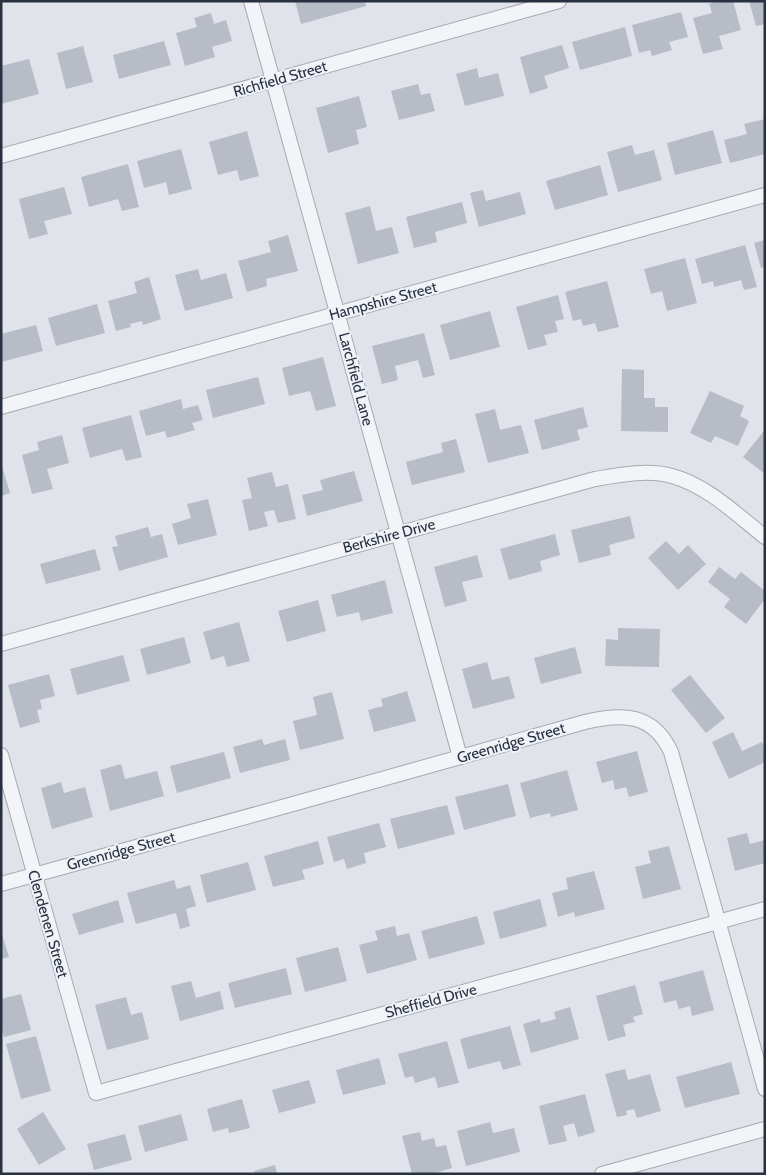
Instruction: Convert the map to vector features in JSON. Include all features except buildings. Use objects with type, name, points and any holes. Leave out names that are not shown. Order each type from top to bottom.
[{"type":"street","name":"Larchfield Lane","points":[[251,1],[460,757]]},
{"type":"street","name":"Richfield Street","points":[[1,156],[559,1]]},
{"type":"street","name":"Hampshire Street","points":[[1,407],[765,195]]},
{"type":"street","name":"Berkshire Drive","points":[[1,644],[595,479],[629,474],[670,475],[695,485],[717,499],[765,538]]},
{"type":"street","name":"Greenridge Street","points":[[1,884],[599,718],[622,716],[635,718],[648,724],[660,734],[671,752],[765,1089]]},
{"type":"street","name":"Clendenen Street","points":[[1,755],[96,1093]]},
{"type":"street","name":"Sheffield Drive","points":[[96,1093],[765,909]]},
{"type":"street","points":[[602,1174],[765,1129]]}]
